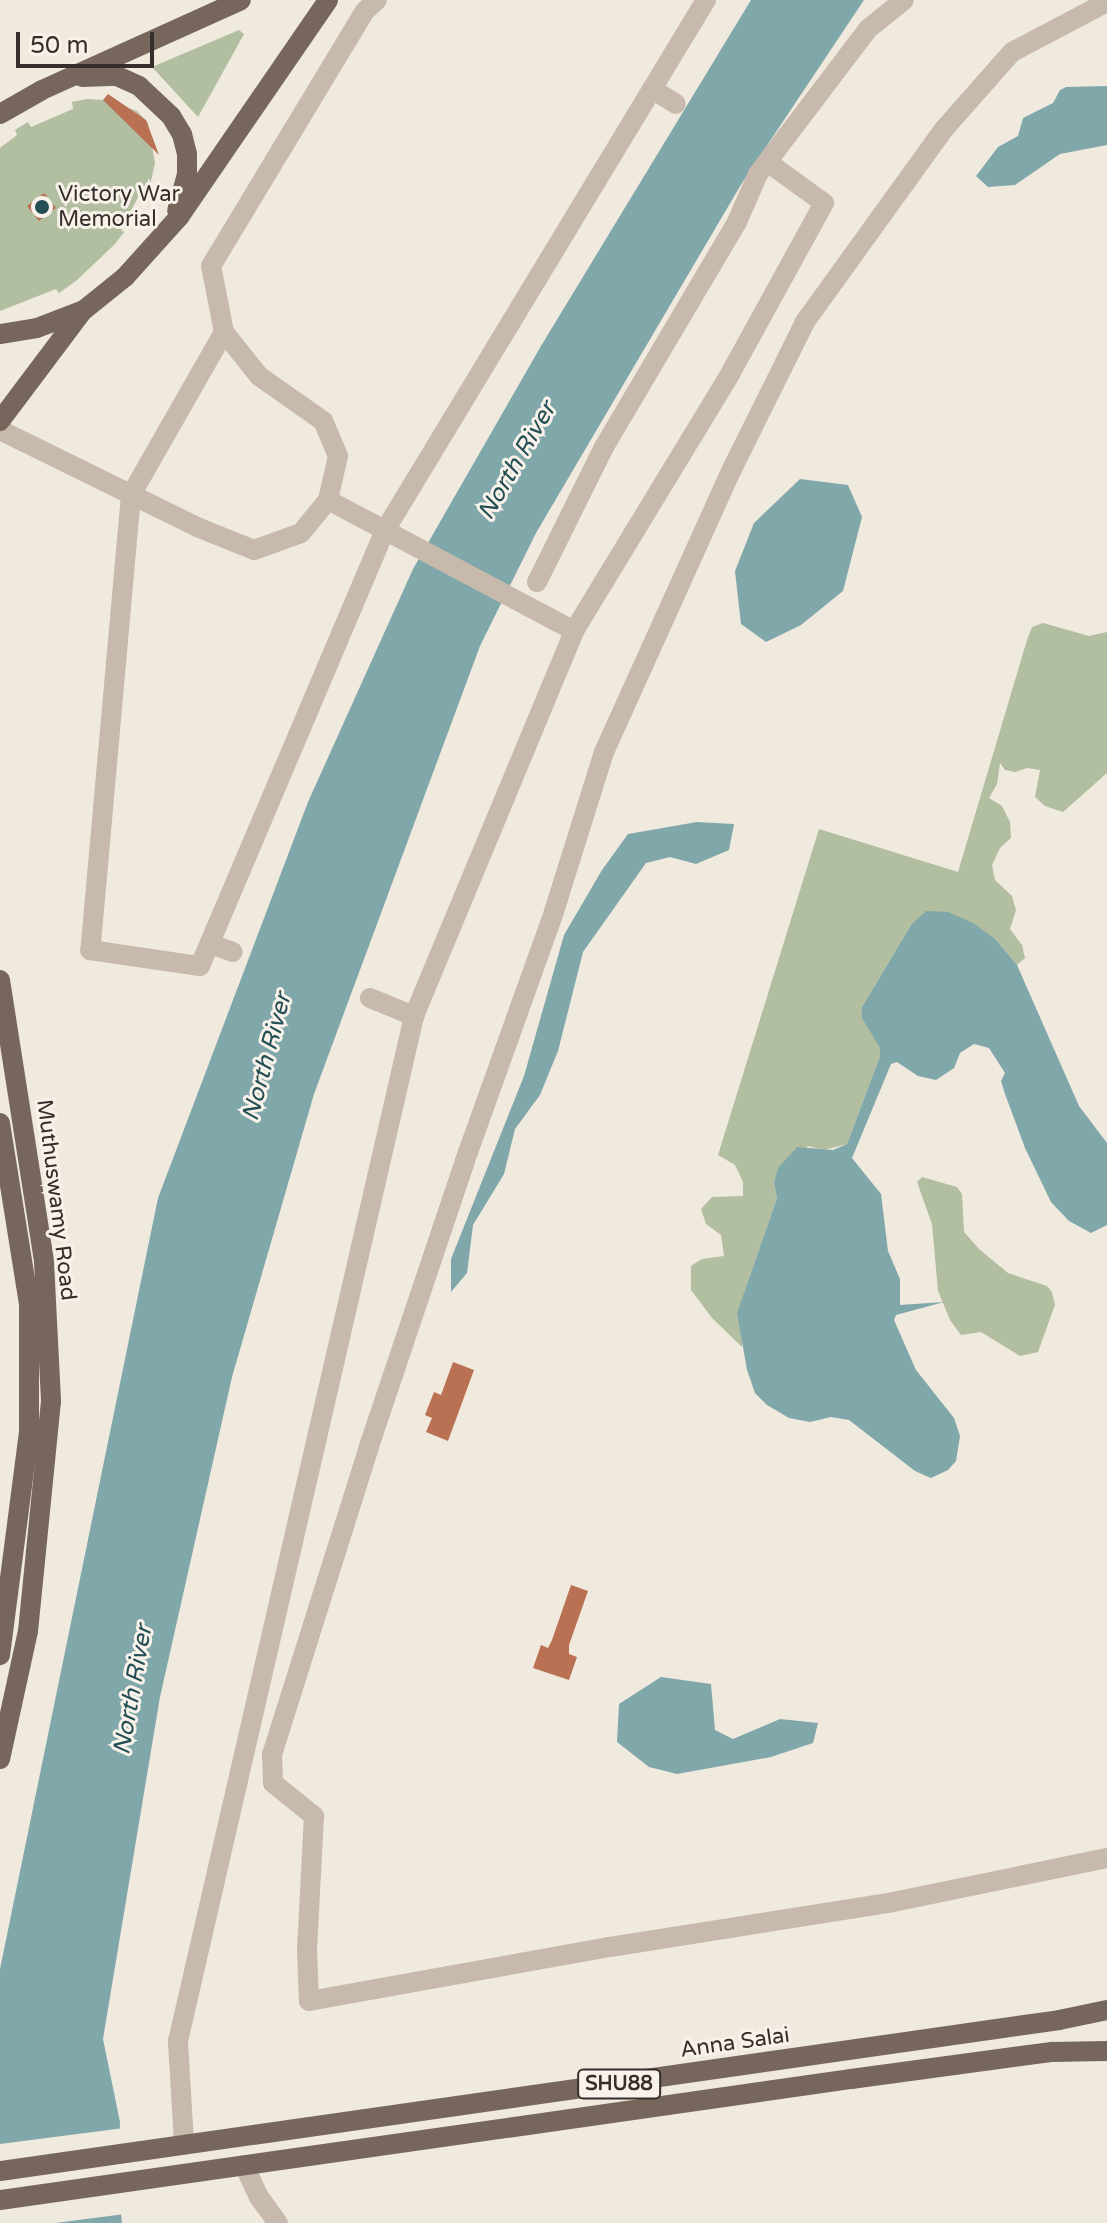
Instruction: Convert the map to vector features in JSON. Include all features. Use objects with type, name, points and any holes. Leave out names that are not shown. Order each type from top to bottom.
[{"type":"main road","points":[[0,114],[62,81],[241,0]]},
{"type":"main road","points":[[0,421],[84,310],[125,277],[170,226],[328,0]]},
{"type":"main road","points":[[62,81],[93,75],[117,76],[139,86],[171,116],[182,134],[187,174],[170,226]]},
{"type":"main road","points":[[0,334],[37,328],[84,310]]},
{"type":"main road","name":"Muthuswamy Road","points":[[0,980],[44,1262],[51,1401],[28,1631],[0,1759]]},
{"type":"main road","name":"Muthuswamy Road","points":[[0,1123],[29,1304],[29,1432],[0,1655]]},
{"type":"main road","name":"Anna Salai","points":[[0,2171],[131,2155],[184,2143],[1044,2023],[1107,2010]]},
{"type":"main road","name":"SHU88","points":[[0,2200],[866,2077],[1052,2052],[1107,2051]]},
{"type":"street","points":[[0,430],[131,495],[254,550],[301,533],[328,500],[338,456],[323,421],[259,376],[224,332],[211,266],[365,11],[377,0]]},
{"type":"street","points":[[224,332],[131,495],[90,950],[200,966],[384,532],[706,0]]},
{"type":"street","points":[[537,582],[604,447],[737,222],[758,174],[868,29],[904,0]]},
{"type":"street","points":[[1107,2],[1012,52],[944,129],[805,322],[731,471],[604,752],[554,912],[465,1161],[374,1432],[272,1754],[273,1783],[314,1816],[307,1951],[309,2001],[610,1947],[893,1902],[1107,1858]]},
{"type":"street","points":[[652,89],[676,104]]},
{"type":"street","points":[[184,2143],[178,2041],[414,1016],[574,631],[730,374],[824,203],[774,167]]},
{"type":"street","points":[[328,500],[574,631]]},
{"type":"street","points":[[211,944],[233,952]]},
{"type":"street","points":[[370,998],[414,1016]]},
{"type":"street","points":[[244,2165],[259,2197],[278,2223]]},
{"type":"green space","points":[[239,30],[244,34],[198,117],[152,67]]},
{"type":"green space","points":[[104,100],[137,111],[148,123],[155,163],[149,190],[143,188],[121,229],[124,232],[115,244],[76,281],[59,293],[56,289],[0,311],[0,148],[17,135],[15,130],[28,122],[31,127],[73,109],[72,102]]},
{"type":"green space","points":[[1043,623],[1089,636],[1107,632],[1107,773],[1063,812],[1045,806],[1035,797],[1040,770],[1027,768],[1015,772],[1005,770],[1000,763],[997,784],[989,798],[1002,806],[1010,822],[1011,838],[1000,848],[992,865],[995,880],[1012,896],[1016,910],[1010,929],[1022,945],[1025,958],[1017,965],[995,939],[911,925],[862,1007],[880,1048],[880,1056],[847,1144],[824,1150],[808,1146],[774,1183],[777,1198],[744,1293],[742,1347],[712,1318],[691,1290],[691,1266],[702,1259],[724,1256],[721,1235],[706,1224],[701,1209],[712,1197],[743,1196],[743,1182],[735,1165],[718,1155],[819,829],[958,872],[1027,640],[1032,627]]},
{"type":"green space","points":[[922,1177],[957,1187],[962,1194],[964,1232],[979,1249],[1008,1273],[1047,1286],[1052,1292],[1055,1305],[1038,1352],[1020,1356],[981,1332],[961,1335],[950,1320],[938,1291],[932,1224],[917,1182]]},
{"type":"water","name":"North River","points":[[751,0],[864,0],[742,183],[536,533],[480,646],[314,1094],[232,1377],[160,1697],[103,2039],[120,2122],[118,2188],[122,2223],[17,2223],[0,2165],[0,1969],[158,1198],[308,802],[413,569],[541,346]]},
{"type":"water","points":[[1107,86],[1107,145],[1060,154],[1015,185],[988,187],[976,176],[998,147],[1018,136],[1023,118],[1053,103],[1060,90],[1066,87]]},
{"type":"water","points":[[800,479],[848,485],[862,517],[843,591],[801,625],[766,642],[741,624],[735,571],[754,523]]},
{"type":"water","points":[[697,822],[734,824],[729,850],[696,864],[670,857],[646,863],[583,952],[558,1051],[540,1095],[515,1129],[504,1174],[473,1225],[467,1273],[451,1292],[451,1259],[524,1076],[564,935],[602,870],[628,834]]},
{"type":"water","points":[[926,911],[948,912],[973,923],[995,939],[1017,965],[1079,1106],[1107,1143],[1107,1225],[1091,1233],[1069,1221],[1051,1202],[1025,1148],[1005,1094],[1001,1081],[1005,1073],[989,1048],[974,1044],[960,1053],[954,1068],[936,1080],[918,1076],[897,1062],[891,1064],[852,1158],[881,1194],[888,1251],[900,1279],[900,1305],[944,1302],[896,1315],[894,1320],[916,1370],[954,1418],[960,1436],[956,1461],[948,1470],[931,1478],[915,1471],[849,1420],[831,1417],[810,1422],[789,1418],[767,1405],[755,1393],[747,1370],[737,1313],[777,1198],[774,1183],[778,1168],[797,1147],[833,1150],[847,1144],[880,1056],[880,1048],[862,1018],[862,1007],[911,925]]},
{"type":"water","points":[[661,1677],[711,1684],[715,1730],[733,1739],[780,1719],[818,1723],[813,1743],[771,1757],[677,1774],[649,1767],[617,1742],[619,1704]]},
{"type":"pier","points":[[124,2128],[125,2214],[55,2223],[12,2223],[4,2211],[0,2188],[0,2144]]},
{"type":"building","points":[[108,94],[146,120],[159,155],[103,100]]},
{"type":"building","name":"Victory War Memorial","points":[[44,193],[56,208],[39,221],[27,206]]},
{"type":"building","points":[[453,1362],[474,1370],[448,1441],[426,1432],[432,1418],[425,1415],[434,1392],[441,1395]]},
{"type":"building","points":[[571,1585],[588,1591],[569,1645],[569,1654],[577,1657],[569,1680],[533,1668],[541,1645],[548,1648],[552,1640]]},
{"type":"place","name":"Victory War Memorial","points":[[42,207]]}]
